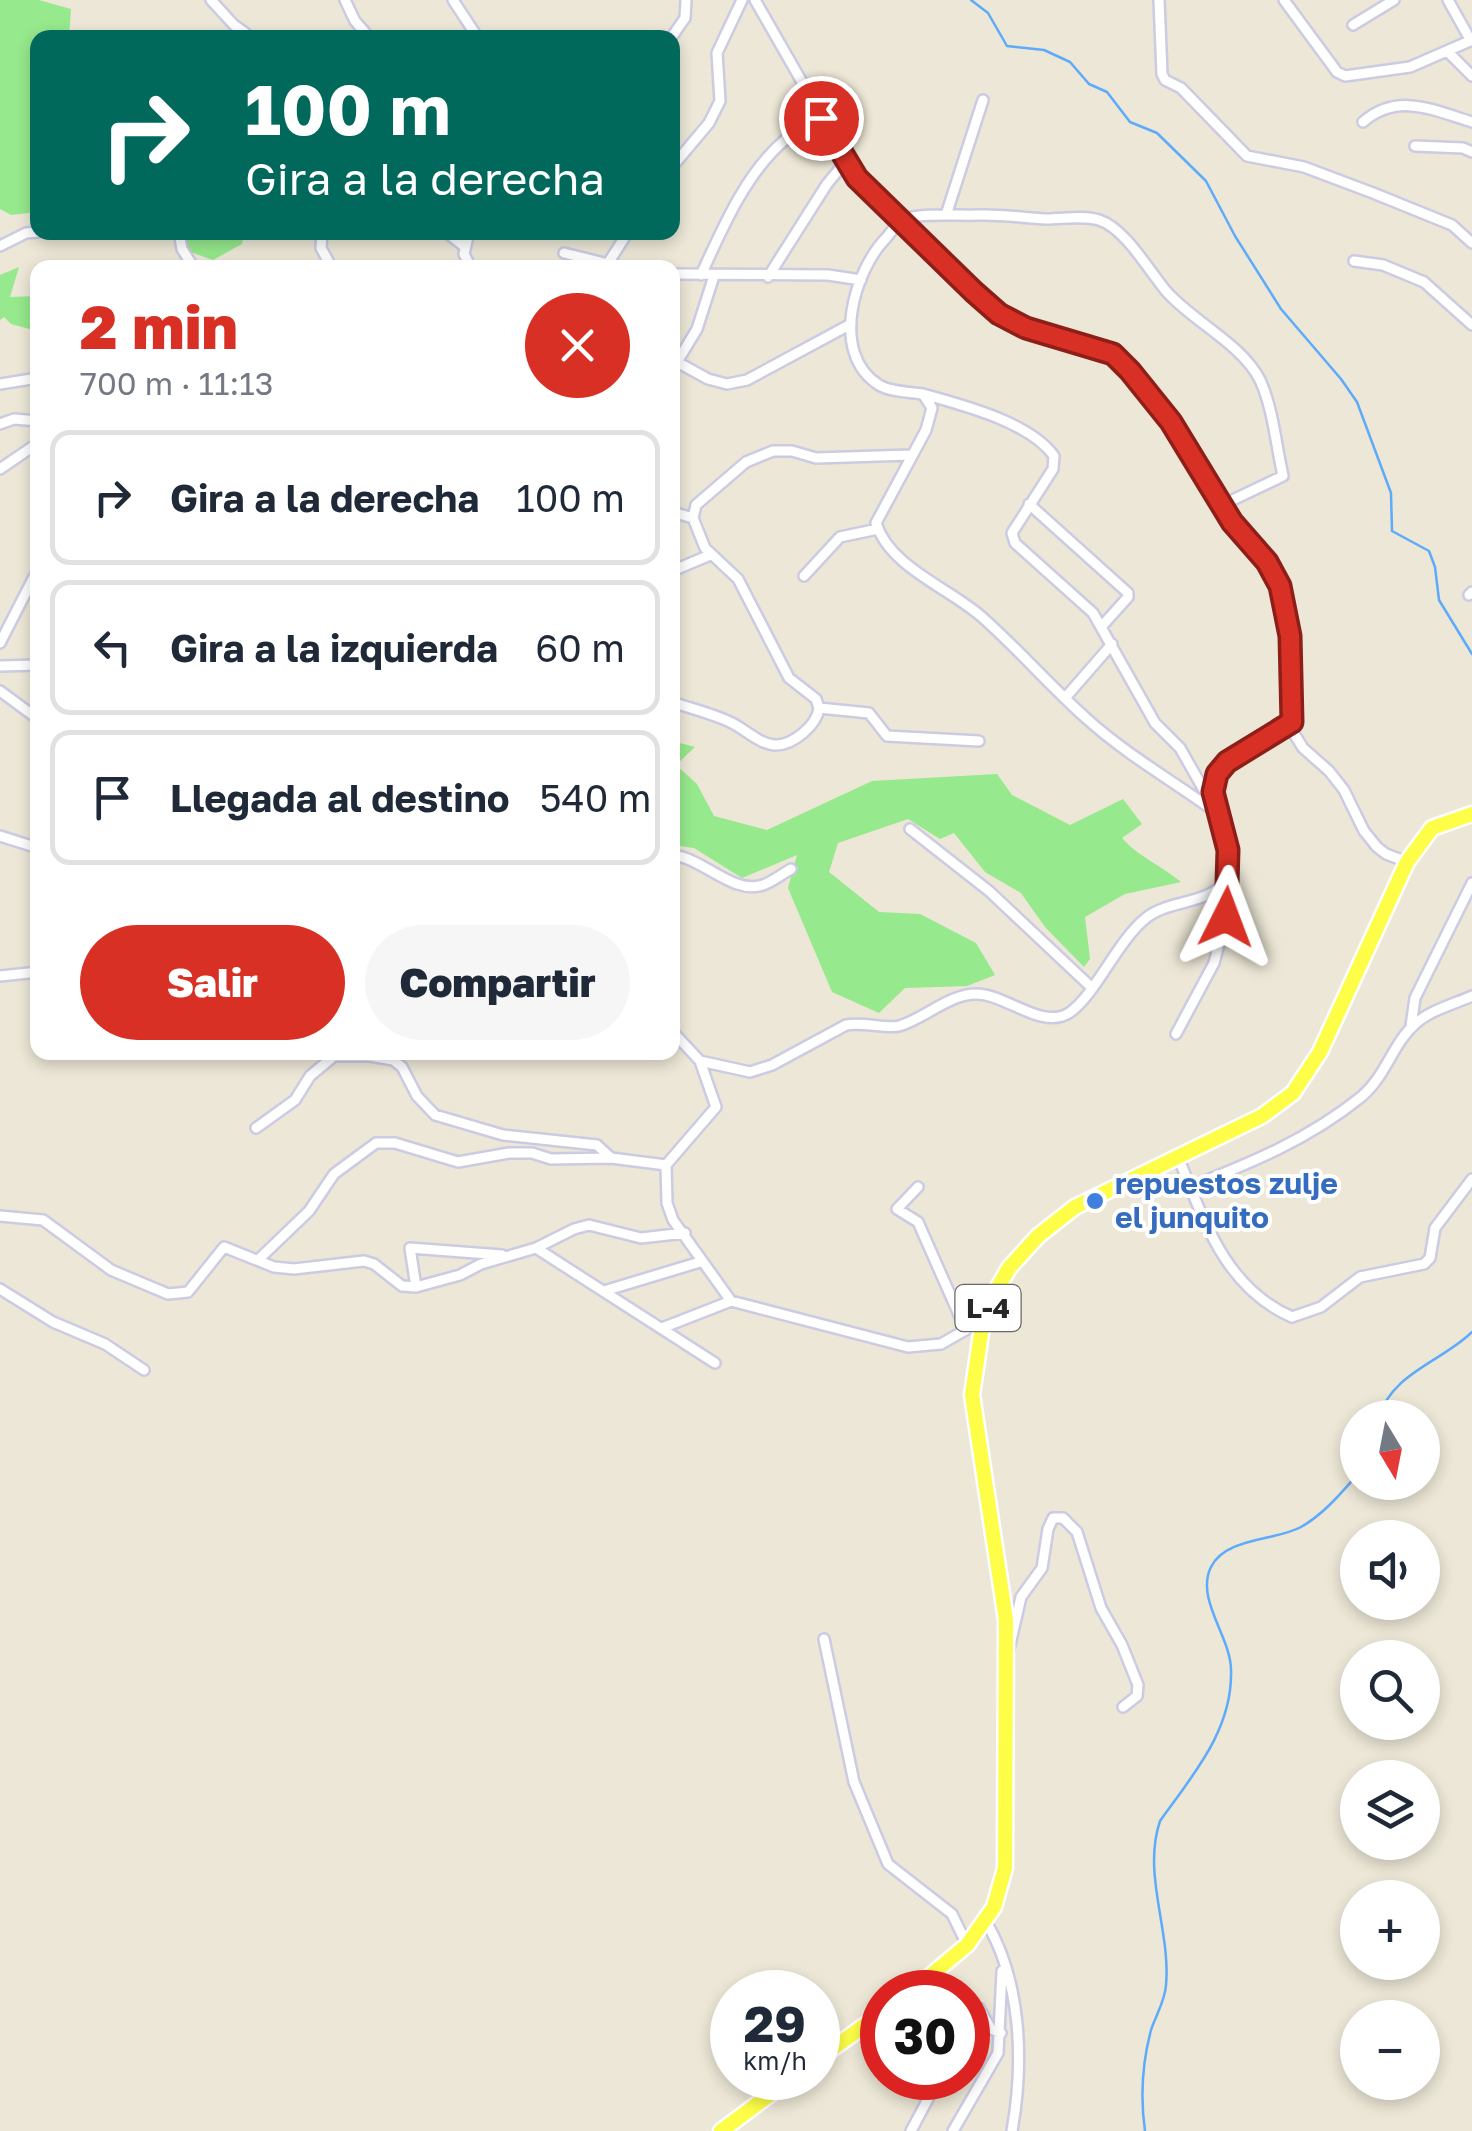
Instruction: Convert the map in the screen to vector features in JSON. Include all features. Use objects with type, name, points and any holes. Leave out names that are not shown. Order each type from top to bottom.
[{"type":"main road","name":"L-4","points":[[937,1970],[967,1945],[994,1907],[1006,1868],[1006,1620],[972,1394],[985,1316],[1010,1268],[1038,1236],[1075,1207],[1262,1116],[1293,1093],[1320,1052],[1407,862],[1432,828],[1472,814]]},
{"type":"main road","points":[[722,2131],[763,2100]]},
{"type":"street","points":[[211,0],[241,30]]},
{"type":"street","points":[[345,0],[363,30]]},
{"type":"street","points":[[452,0],[473,30]]},
{"type":"street","points":[[677,30],[685,18],[686,0]]},
{"type":"street","points":[[680,158],[709,124],[720,101],[717,53],[742,0]]},
{"type":"street","points":[[755,0],[857,178],[999,314],[1026,328],[1113,354],[1171,422],[1232,522],[1267,562],[1280,586],[1290,636],[1293,732],[1303,748],[1330,771],[1344,790],[1364,832],[1386,854],[1407,862]]},
{"type":"street","points":[[1159,0],[1165,80],[1180,88],[1247,156],[1304,167],[1373,193],[1452,225],[1472,243]]},
{"type":"street","points":[[1284,0],[1344,76],[1410,66],[1471,41],[1448,0]]},
{"type":"street","points":[[1353,24],[1394,0]]},
{"type":"street","points":[[1448,52],[1472,76]]},
{"type":"street","points":[[946,215],[983,100]]},
{"type":"street","points":[[1363,122],[1380,107],[1414,104],[1472,122]]},
{"type":"street","points":[[702,275],[733,211],[768,157],[788,137],[821,118]]},
{"type":"street","points":[[1415,146],[1472,152]]},
{"type":"street","points":[[768,277],[846,161]]},
{"type":"street","points":[[1217,813],[1180,748],[1155,723],[1093,613],[1015,544],[1012,532],[1053,469],[1054,456],[1048,448],[1026,432],[996,419],[923,394],[882,387],[868,376],[853,347],[851,324],[865,265],[877,246],[903,220],[1004,214],[1100,220],[1145,261],[1174,299],[1259,377],[1283,476],[1222,505]]},
{"type":"street","points":[[0,246],[30,235]]},
{"type":"street","points":[[456,240],[465,247]]},
{"type":"street","points":[[467,240],[467,260]]},
{"type":"street","points":[[564,254],[585,260]]},
{"type":"street","points":[[1354,261],[1383,266],[1424,282],[1472,325]]},
{"type":"street","points":[[680,274],[828,275],[860,280]]},
{"type":"street","points":[[680,357],[697,329],[714,276]]},
{"type":"street","points":[[680,364],[727,384],[747,380],[851,324]]},
{"type":"street","points":[[0,384],[30,379]]},
{"type":"street","points":[[923,394],[932,408],[932,416],[876,523],[878,529],[899,556],[981,616],[1134,758],[1217,813]]},
{"type":"street","points":[[0,424],[30,420]]},
{"type":"street","points":[[0,469],[30,448]]},
{"type":"street","points":[[680,705],[730,722],[778,745],[794,740],[816,720],[820,708],[816,699],[789,678],[738,579],[710,555],[693,518],[696,505],[746,462],[772,452],[840,458],[910,456]]},
{"type":"street","points":[[1029,504],[1128,592],[1128,597],[1102,626]]},
{"type":"street","points":[[680,514],[693,518]]},
{"type":"street","points":[[804,576],[840,537],[878,529]]},
{"type":"street","points":[[680,567],[710,555]]},
{"type":"street","points":[[0,643],[30,585]]},
{"type":"street","points":[[1065,698],[1112,644]]},
{"type":"street","points":[[0,666],[30,665]]},
{"type":"street","points":[[0,691],[30,713]]},
{"type":"street","points":[[820,708],[869,713],[887,736],[978,740]]},
{"type":"street","points":[[1176,1034],[1214,963],[1226,917],[1228,850],[1213,792],[1217,774],[1227,762],[1292,722]]},
{"type":"street","points":[[910,830],[989,890],[1091,987]]},
{"type":"street","points":[[0,836],[30,845]]},
{"type":"street","points":[[680,857],[698,861],[742,885],[763,885],[791,869]]},
{"type":"street","points":[[700,1061],[750,1072],[772,1065],[846,1025],[860,1022],[896,1027],[972,994],[1021,1006],[1046,1018],[1058,1018],[1070,1012],[1146,918],[1169,904],[1213,892],[1228,877]]},
{"type":"street","points":[[1411,1029],[1415,998],[1472,883]]},
{"type":"street","points":[[0,976],[30,973]]},
{"type":"street","points":[[1190,1187],[1259,1160],[1318,1128],[1382,1077],[1411,1029],[1434,1012],[1472,996]]},
{"type":"street","points":[[680,1040],[700,1061],[716,1107],[666,1165],[666,1203],[700,1262],[731,1301]]},
{"type":"street","points":[[256,1128],[295,1100],[310,1076],[329,1060]]},
{"type":"street","points":[[393,1060],[435,1115],[503,1134],[598,1146],[611,1158]]},
{"type":"street","points":[[258,1260],[308,1211],[334,1174],[376,1142],[395,1143],[458,1162],[532,1154],[552,1159],[611,1158],[666,1165]]},
{"type":"street","points":[[1178,1157],[1214,1244],[1231,1269],[1252,1292],[1292,1317],[1322,1307],[1360,1276],[1424,1264],[1430,1258],[1435,1228],[1472,1179]]},
{"type":"street","points":[[918,1187],[897,1209],[918,1222],[960,1317],[985,1316]]},
{"type":"street","points":[[0,1216],[43,1220],[112,1270],[168,1294],[188,1292],[224,1247],[274,1267],[294,1269],[364,1261],[402,1286],[416,1287],[536,1248],[574,1228],[589,1226],[641,1238],[685,1233]]},
{"type":"street","points":[[416,1287],[410,1248],[506,1255]]},
{"type":"street","points":[[536,1248],[715,1363]]},
{"type":"street","points":[[604,1290],[700,1262]]},
{"type":"street","points":[[0,1289],[53,1322],[105,1344],[144,1370]]},
{"type":"street","points":[[662,1328],[731,1301],[908,1348],[941,1344],[985,1316]]},
{"type":"street","points":[[1006,1656],[1014,1638],[1021,1597],[1042,1568],[1048,1529],[1053,1518],[1062,1518],[1077,1532],[1101,1608],[1138,1685],[1137,1696],[1122,1707]]},
{"type":"street","points":[[824,1639],[854,1782],[888,1864],[952,1914],[967,1945]]},
{"type":"street","points":[[985,1920],[996,1937],[1014,2000],[1019,2065],[1012,2131]]},
{"type":"street","points":[[953,2131],[998,2052],[1002,1958]]},
{"type":"street","points":[[990,2029],[1000,2033]]},
{"type":"street","points":[[911,2131],[927,2100]]},
{"type":"green space","points":[[0,0],[39,0],[71,9],[70,30],[30,30],[30,213],[11,215],[0,209]]},
{"type":"green space","points":[[182,240],[243,240],[213,260],[182,249]]},
{"type":"green space","points":[[19,267],[10,297],[30,296],[30,329],[11,324],[4,317],[0,320],[0,275]]},
{"type":"green space","points":[[680,743],[695,747],[680,761]]},
{"type":"green space","points":[[680,769],[697,784],[714,816],[767,830],[872,781],[997,774],[1012,795],[1070,825],[1123,799],[1142,824],[1122,838],[1181,882],[1125,894],[1085,917],[1090,959],[1084,967],[1045,927],[1021,893],[985,872],[954,833],[940,839],[908,819],[838,843],[829,872],[879,912],[920,914],[976,943],[995,975],[967,986],[905,988],[879,1013],[832,992],[788,888],[797,855],[742,878],[694,848],[680,846]]},
{"type":"waterway","points":[[971,0],[988,13],[1007,46],[1044,50],[1070,62],[1089,84],[1107,92],[1130,122],[1157,133],[1206,181],[1281,309],[1357,402],[1391,493],[1392,531],[1429,551],[1439,600],[1472,654]]},
{"type":"waterway","points":[[1387,1400],[1406,1379],[1472,1332]]},
{"type":"waterway","points":[[1145,2131],[1142,2093],[1146,2055],[1166,1985],[1165,1944],[1155,1882],[1155,1841],[1160,1821],[1218,1732],[1230,1692],[1229,1657],[1210,1605],[1207,1579],[1218,1557],[1228,1550],[1291,1532],[1309,1522],[1340,1494]]},
{"type":"place","name":"repuestos zulje el junquito","points":[[1095,1201]]},
{"type":"route","points":[[821,118],[857,178],[999,314],[1026,328],[1113,354],[1130,371],[1171,422],[1232,522],[1267,562],[1280,586],[1290,636],[1292,722],[1227,762],[1217,774],[1213,792],[1228,850],[1226,917]]}]
